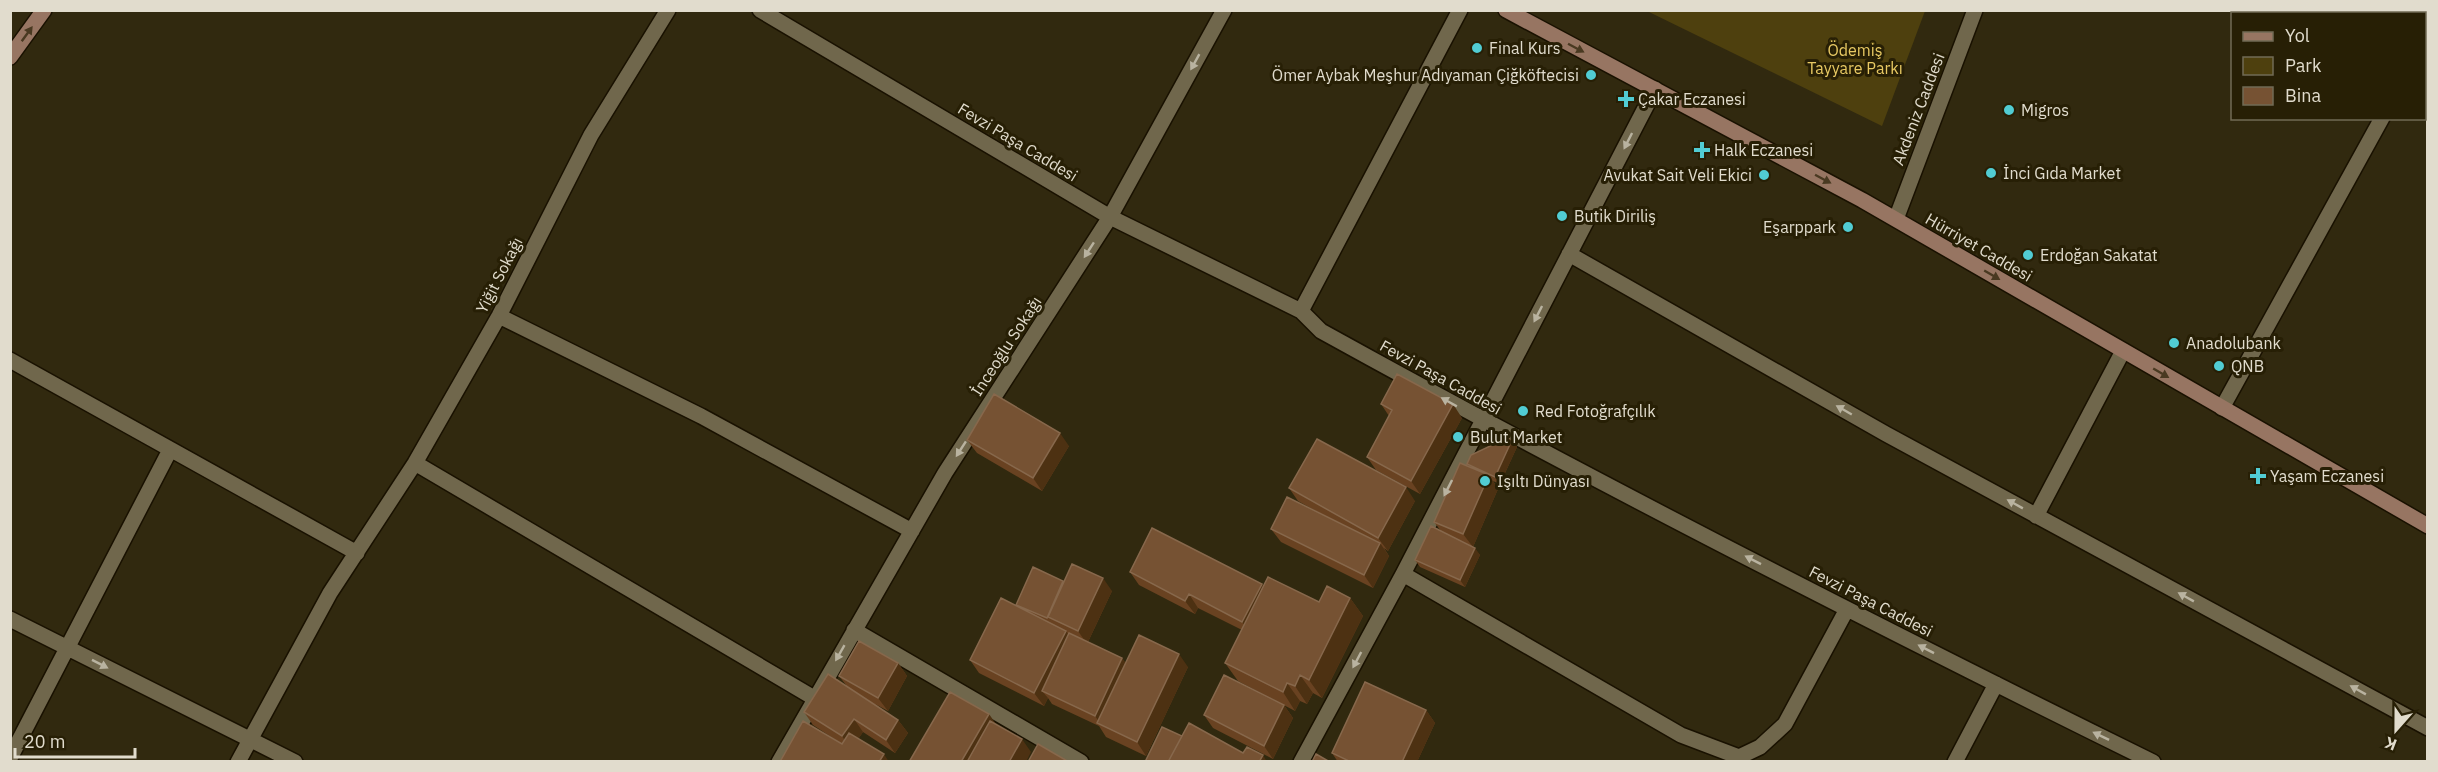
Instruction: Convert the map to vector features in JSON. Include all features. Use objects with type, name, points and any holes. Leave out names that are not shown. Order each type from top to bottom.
[{"type":"street","points":[[10,57],[44,10]]},
{"type":"street","name":"Yiğit Sokağı","points":[[238,762],[330,593],[415,464],[499,316],[591,135],[668,10]]},
{"type":"street","name":"Fevzi Paşa Caddesi","points":[[760,10],[1110,217],[1301,311],[1321,331],[1483,421],[1847,609],[2153,762]]},
{"type":"street","name":"İnceoğlu Sokağı","points":[[779,762],[945,473],[1110,217],[1224,10]]},
{"type":"street","points":[[1301,311],[1460,10]]},
{"type":"street","name":"Hürriyet Caddesi","points":[[1506,10],[1896,219],[2427,526]]},
{"type":"street","name":"Akdeniz Caddesi","points":[[1896,219],[1975,10]]},
{"type":"street","points":[[1301,762],[1403,574],[1654,89]]},
{"type":"street","points":[[2222,408],[2381,120]]},
{"type":"street","points":[[1569,254],[1886,434],[2427,728]]},
{"type":"street","points":[[499,316],[701,416],[912,531]]},
{"type":"street","points":[[2036,516],[2122,351]]},
{"type":"street","points":[[10,360],[357,554]]},
{"type":"street","points":[[10,758],[170,450]]},
{"type":"street","points":[[415,464],[814,698]]},
{"type":"street","points":[[1403,574],[1681,735],[1739,757],[1760,747],[1785,724],[1847,609]]},
{"type":"street","points":[[10,619],[295,762]]},
{"type":"street","points":[[854,630],[1081,762]]},
{"type":"street","points":[[1955,762],[1996,684]]},
{"type":"green space","name":"Ödemiş Tayyare Parkı","points":[[1925,10],[1882,126],[1647,11]]},
{"type":"building","points":[[1397,374],[1453,404],[1411,481],[1367,457],[1392,410],[1381,404]]},
{"type":"building","points":[[994,394],[1060,433],[1033,478],[967,440]]},
{"type":"building","points":[[1507,438],[1512,440],[1495,477],[1467,464],[1471,455]]},
{"type":"building","points":[[1317,439],[1406,487],[1378,538],[1289,488]]},
{"type":"building","points":[[1460,463],[1489,475],[1463,534],[1434,522]]},
{"type":"building","points":[[1287,497],[1380,543],[1364,575],[1271,529]]},
{"type":"building","points":[[1431,526],[1475,548],[1460,580],[1415,560]]},
{"type":"building","points":[[1152,528],[1262,584],[1242,622],[1189,594],[1185,601],[1130,572]]},
{"type":"building","points":[[1072,564],[1103,578],[1078,631],[1048,617]]},
{"type":"building","points":[[1033,567],[1063,581],[1047,618],[1016,605]]},
{"type":"building","points":[[1268,577],[1319,602],[1327,586],[1350,598],[1309,680],[1300,675],[1295,686],[1287,683],[1283,692],[1225,663]]},
{"type":"building","points":[[1001,598],[1066,631],[1034,693],[970,660]]},
{"type":"building","points":[[1069,633],[1122,658],[1095,716],[1042,691]]},
{"type":"building","points":[[1139,635],[1179,654],[1137,742],[1097,723]]},
{"type":"building","points":[[859,641],[898,663],[878,698],[839,676]]},
{"type":"building","points":[[828,674],[898,720],[886,740],[854,719],[842,736],[804,712]]},
{"type":"building","points":[[1224,675],[1284,705],[1264,746],[1204,715]]},
{"type":"building","points":[[1365,682],[1426,710],[1402,762],[1351,762],[1332,753]]},
{"type":"building","points":[[950,692],[989,714],[961,762],[909,762]]},
{"type":"building","points":[[803,721],[842,744],[849,733],[884,754],[879,762],[784,762],[781,760]]},
{"type":"building","points":[[990,721],[1022,739],[1009,762],[967,762]]},
{"type":"building","points":[[1189,723],[1243,753],[1247,747],[1263,755],[1259,762],[1168,762]]},
{"type":"building","points":[[1162,727],[1182,736],[1168,762],[1145,762]]},
{"type":"building","points":[[1038,744],[1069,762],[1028,762]]},
{"type":"building","points":[[1316,754],[1330,762],[1312,762]]},
{"type":"place","name":"Final Kurs","points":[[1477,48]]},
{"type":"place","name":"Ömer Aybak Meşhur Adıyaman Çiğköftecisi","points":[[1591,75]]},
{"type":"place","name":"Çakar Eczanesi","points":[[1626,99]]},
{"type":"place","name":"Migros","points":[[2009,110]]},
{"type":"place","name":"Halk Eczanesi","points":[[1702,150]]},
{"type":"place","name":"İnci Gıda Market","points":[[1991,173]]},
{"type":"place","name":"Avukat Sait Veli Ekici","points":[[1764,175]]},
{"type":"place","name":"Butik Diriliş","points":[[1562,216]]},
{"type":"place","name":"Eşarppark","points":[[1848,227]]},
{"type":"place","name":"Erdoğan Sakatat","points":[[2028,255]]},
{"type":"place","name":"Anadolubank","points":[[2174,343]]},
{"type":"place","name":"QNB","points":[[2219,366]]},
{"type":"place","name":"Red Fotoğrafçılık","points":[[1523,411]]},
{"type":"place","name":"Bulut Market","points":[[1458,437]]},
{"type":"place","name":"Yaşam Eczanesi","points":[[2258,476]]},
{"type":"place","name":"Işıltı Dünyası","points":[[1485,481]]}]
